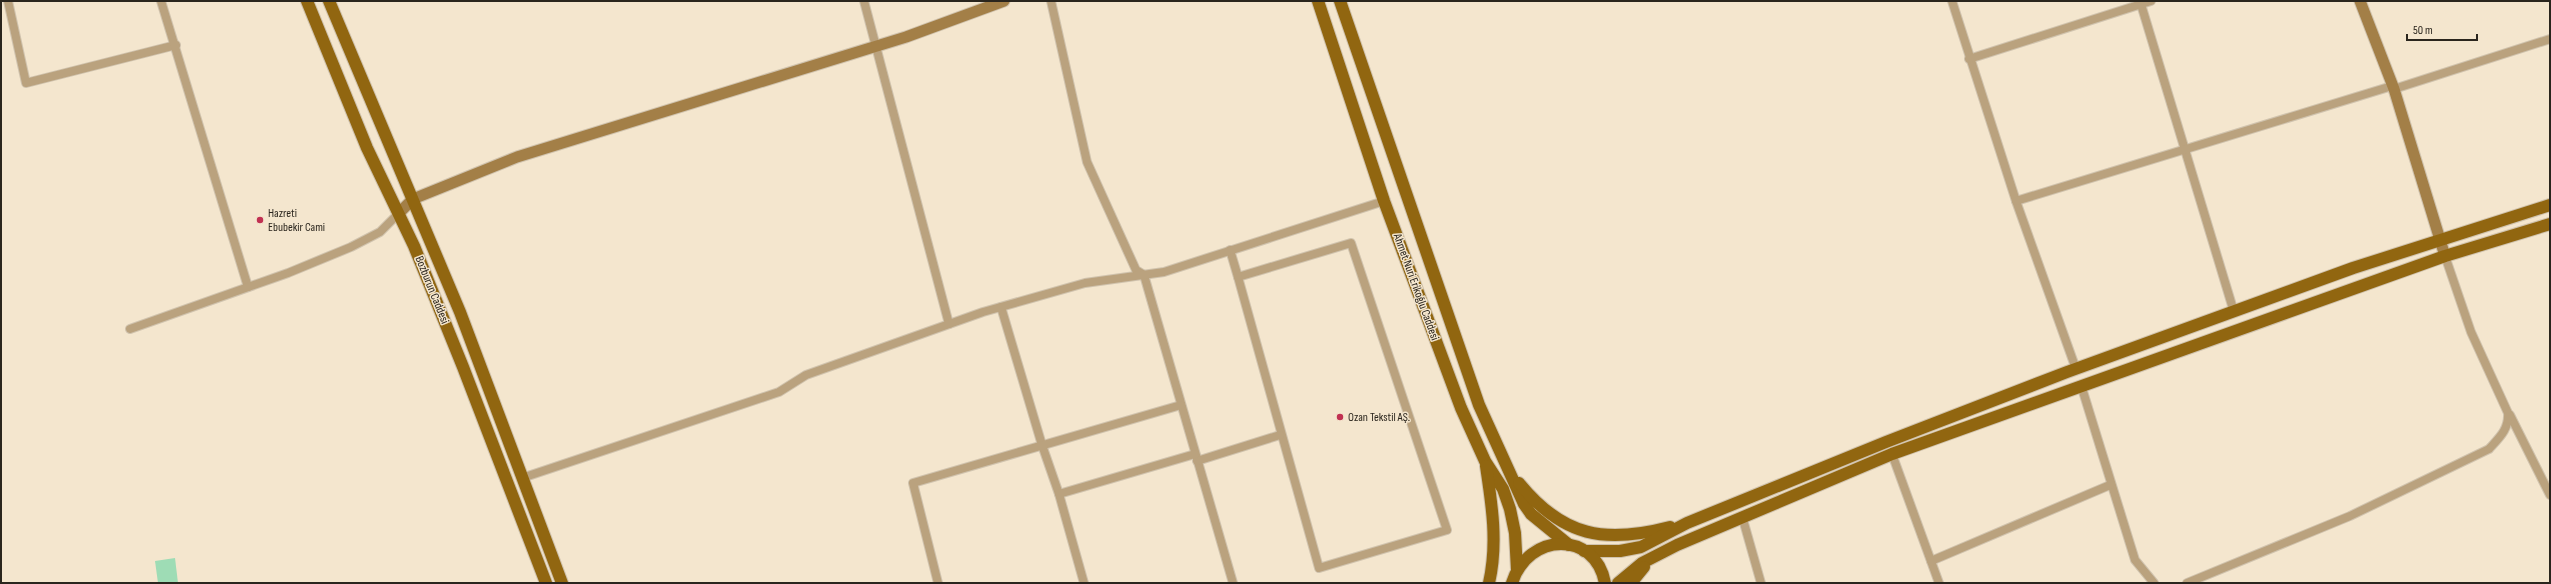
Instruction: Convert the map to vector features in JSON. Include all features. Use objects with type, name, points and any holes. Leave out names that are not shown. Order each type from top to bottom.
[{"type":"main road","name":"Bozburun Caddesi","points":[[307,1],[367,148],[414,246],[463,367],[546,583]]},
{"type":"main road","name":"Bozburun Caddesi","points":[[329,1],[460,312],[562,583]]},
{"type":"main road","name":"Ahmet Nuri Erikoğlu Caddesi","points":[[1317,1],[1324,14],[1384,201],[1461,408],[1485,461],[1503,489],[1516,533],[1517,570]]},
{"type":"main road","name":"Ahmet Nuri Erikoğlu Caddesi","points":[[1340,1],[1479,405],[1518,492],[1531,514],[1570,545]]},
{"type":"main road","points":[[1584,551],[1620,551],[1641,547],[1687,523],[1886,442],[2076,369],[2440,240],[2550,205]]},
{"type":"main road","points":[[1618,583],[1628,573],[1656,556],[1742,516],[1892,454],[2081,385],[2445,256],[2550,224]]},
{"type":"main road","points":[[1485,461],[1494,519],[1493,567],[1489,583]]},
{"type":"main road","points":[[1510,472],[1529,496],[1548,512],[1577,528],[1598,534],[1631,536],[1687,523]]},
{"type":"main road","points":[[1512,583],[1517,570],[1526,557],[1539,548],[1554,544],[1570,545],[1584,551],[1596,561],[1605,583]]},
{"type":"main road","points":[[1631,583],[1656,556]]},
{"type":"street","points":[[8,1],[26,83],[176,44]]},
{"type":"street","points":[[161,1],[176,44],[248,287]]},
{"type":"street","points":[[864,1],[949,324]]},
{"type":"street","points":[[130,329],[248,287],[351,247],[380,232],[413,199],[517,157],[876,47],[1004,1]]},
{"type":"street","points":[[1052,1],[1087,162],[1136,270],[1144,275],[1233,583]]},
{"type":"street","points":[[1952,1],[1969,59],[2016,201],[2076,369]]},
{"type":"street","points":[[1969,59],[2151,1]]},
{"type":"street","points":[[2360,1],[2393,88],[2445,256],[2471,332],[2508,413],[2550,495]]},
{"type":"street","points":[[2141,3],[2234,312]]},
{"type":"street","points":[[2016,201],[2393,88],[2550,38]]},
{"type":"street","points":[[522,478],[779,392],[806,375],[1001,307],[1085,283],[1164,272],[1384,201]]},
{"type":"street","points":[[1230,250],[1280,435],[1319,568],[1447,530],[1351,243],[1238,276]]},
{"type":"street","points":[[1001,307],[1042,445],[1059,494],[1084,583]]},
{"type":"street","points":[[2081,385],[2110,485],[2135,560],[2154,583]]},
{"type":"street","points":[[938,583],[913,483],[1181,405]]},
{"type":"street","points":[[2187,583],[2350,516],[2489,449],[2509,424],[2508,413]]},
{"type":"street","points":[[1059,494],[1280,435]]},
{"type":"street","points":[[1892,454],[1939,583]]},
{"type":"street","points":[[1931,561],[2110,485]]},
{"type":"street","points":[[1742,516],[1761,583]]},
{"type":"green space","points":[[175,558],[178,583],[158,583],[155,561]]},
{"type":"place","name":"Hazreti Ebubekir Cami","points":[[260,220]]},
{"type":"place","name":"Ozan Tekstil AŞ.","points":[[1340,417]]}]
